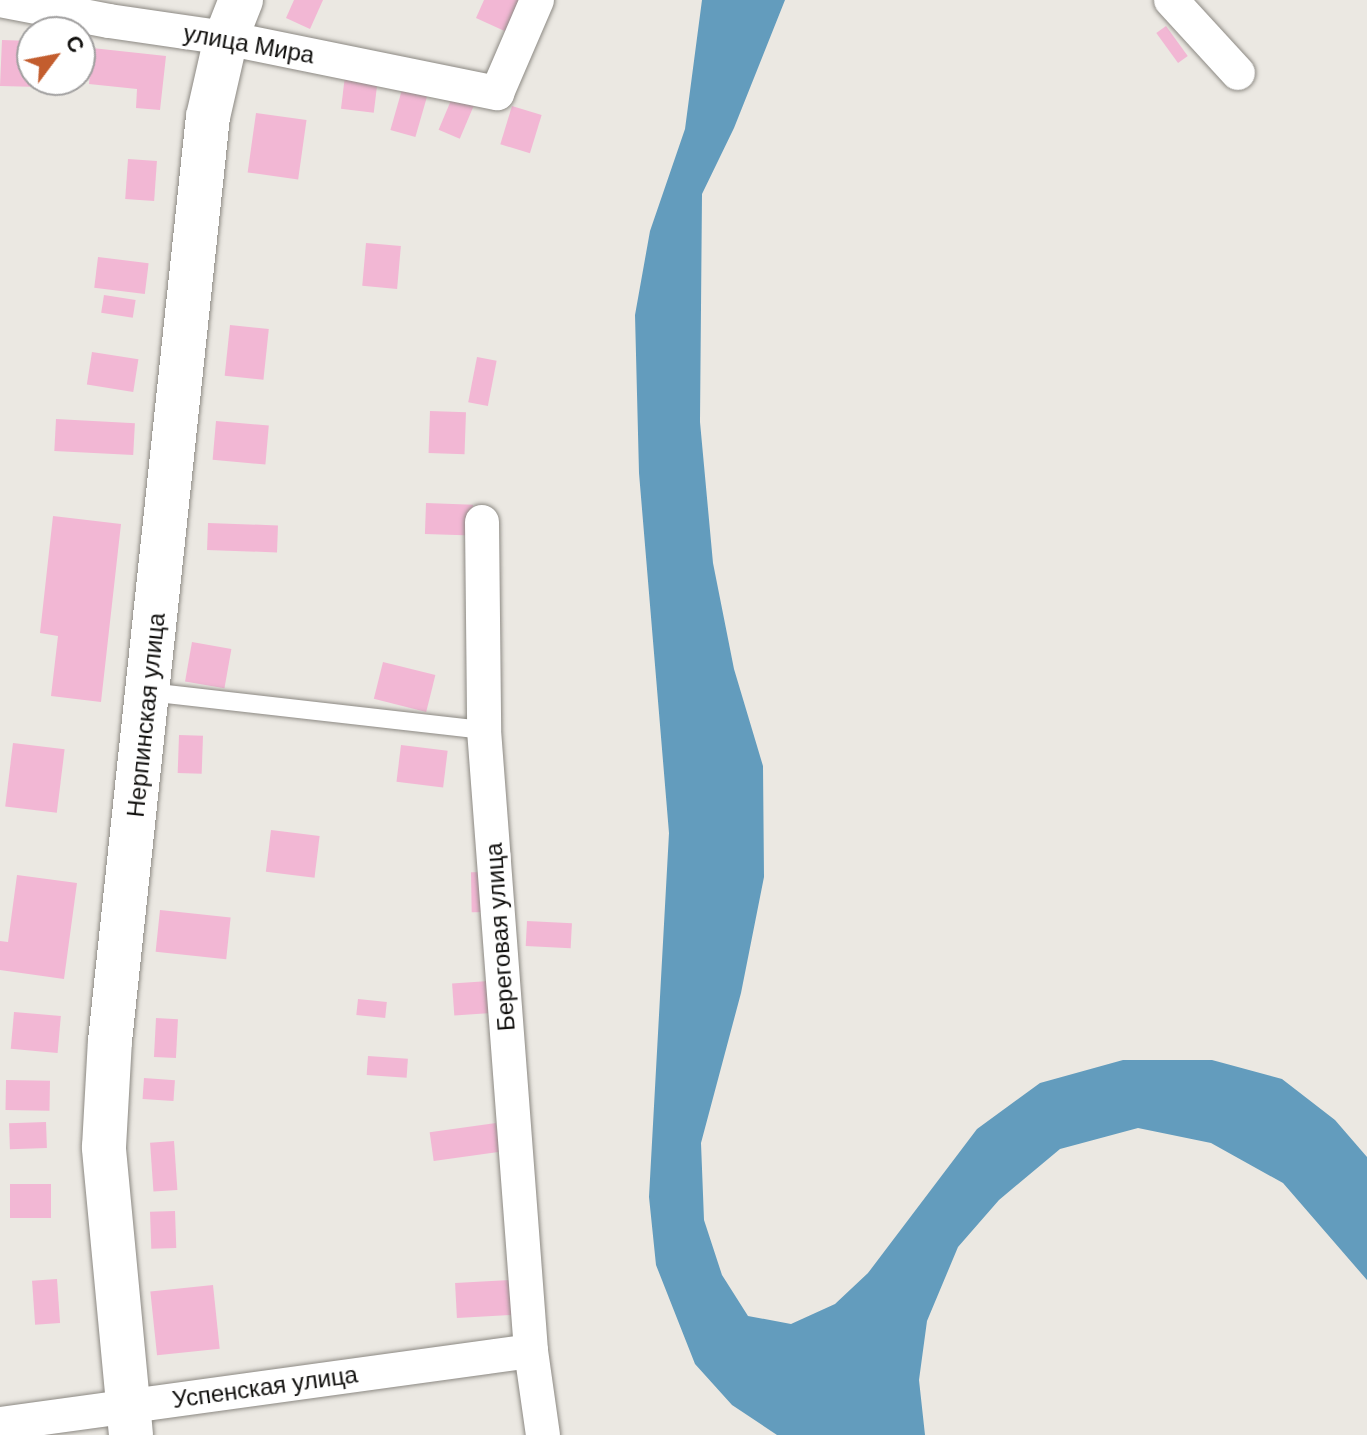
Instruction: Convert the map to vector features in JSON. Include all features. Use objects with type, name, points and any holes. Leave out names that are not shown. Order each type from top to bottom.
[{"type":"main road","name":"Нерпинская улица","points":[[129,1420],[104,1147],[110,1041],[208,117],[233,19]]},
{"type":"street","name":"улица Мира","points":[[0,0],[109,21],[233,19],[497,93],[537,0]]},
{"type":"street","points":[[1171,0],[1238,73]]},
{"type":"street","name":"Береговая улица","points":[[482,522],[484,730],[531,1351],[543,1435]]},
{"type":"street","name":"Успенская улица","points":[[0,1424],[129,1420],[531,1351]]},
{"type":"lane","points":[[149,692],[484,730]]},
{"type":"water","points":[[702,0],[785,0],[734,128],[702,194],[700,422],[713,563],[734,669],[763,766],[764,877],[741,993],[701,1143],[704,1220],[722,1275],[748,1316],[791,1324],[835,1304],[868,1273],[977,1129],[1040,1083],[1123,1060],[1212,1060],[1282,1079],[1335,1120],[1367,1157],[1367,1280],[1283,1183],[1211,1143],[1138,1128],[1060,1149],[999,1200],[958,1247],[927,1321],[919,1380],[925,1435],[777,1435],[732,1405],[695,1364],[656,1265],[649,1197],[669,833],[639,473],[635,315],[650,231],[685,129]]},
{"type":"building","points":[[294,0],[323,0],[310,29],[286,18]]},
{"type":"building","points":[[484,0],[528,0],[513,35],[476,18]]},
{"type":"building","points":[[1166,26],[1188,56],[1178,63],[1156,33]]},
{"type":"building","points":[[2,40],[16,40],[16,86],[0,86]]},
{"type":"building","points":[[96,48],[166,56],[160,110],[136,108],[137,89],[96,85]]},
{"type":"building","points":[[345,76],[378,80],[374,113],[341,109]]},
{"type":"building","points":[[405,79],[430,86],[415,137],[390,130]]},
{"type":"building","points":[[455,91],[476,100],[460,139],[439,130]]},
{"type":"building","points":[[512,106],[542,115],[530,153],[500,144]]},
{"type":"building","points":[[256,113],[307,120],[298,180],[248,172]]},
{"type":"building","points":[[128,159],[157,161],[154,201],[125,199]]},
{"type":"building","points":[[366,243],[401,246],[397,289],[362,286]]},
{"type":"building","points":[[98,257],[149,263],[145,294],[94,288]]},
{"type":"building","points":[[104,295],[136,300],[133,318],[101,313]]},
{"type":"building","points":[[230,325],[269,329],[263,380],[225,376]]},
{"type":"building","points":[[92,352],[138,359],[133,392],[87,385]]},
{"type":"building","points":[[477,357],[497,361],[488,406],[468,402]]},
{"type":"building","points":[[430,411],[466,412],[465,454],[429,453]]},
{"type":"building","points":[[56,419],[135,423],[133,455],[54,451]]},
{"type":"building","points":[[216,421],[269,426],[265,464],[213,460]]},
{"type":"building","points":[[426,503],[473,505],[472,536],[425,534]]},
{"type":"building","points":[[53,516],[121,524],[101,702],[51,696],[58,636],[40,633]]},
{"type":"building","points":[[208,523],[278,525],[277,552],[207,550]]},
{"type":"building","points":[[192,642],[231,649],[224,688],[185,681]]},
{"type":"building","points":[[383,662],[435,675],[426,712],[374,699]]},
{"type":"building","points":[[179,735],[203,736],[202,774],[178,773]]},
{"type":"building","points":[[13,743],[65,749],[57,813],[5,807]]},
{"type":"building","points":[[401,745],[448,751],[443,787],[396,782]]},
{"type":"building","points":[[271,830],[320,836],[315,878],[266,872]]},
{"type":"building","points":[[471,872],[491,872],[492,912],[472,912]]},
{"type":"building","points":[[17,875],[77,883],[64,979],[0,970],[0,941],[8,942]]},
{"type":"building","points":[[160,910],[231,917],[226,959],[156,952]]},
{"type":"building","points":[[527,921],[572,923],[571,948],[526,946]]},
{"type":"building","points":[[489,981],[491,1013],[454,1016],[452,984]]},
{"type":"building","points":[[358,999],[387,1002],[385,1018],[356,1015]]},
{"type":"building","points":[[14,1012],[61,1016],[58,1053],[11,1049]]},
{"type":"building","points":[[156,1018],[178,1019],[176,1058],[154,1057]]},
{"type":"building","points":[[368,1056],[408,1059],[407,1078],[367,1075]]},
{"type":"building","points":[[144,1078],[175,1080],[173,1101],[143,1099]]},
{"type":"building","points":[[6,1080],[50,1081],[49,1111],[5,1110]]},
{"type":"building","points":[[46,1122],[47,1148],[10,1149],[9,1123]]},
{"type":"building","points":[[496,1123],[500,1152],[434,1161],[430,1132]]},
{"type":"building","points":[[174,1141],[177,1190],[153,1192],[150,1143]]},
{"type":"building","points":[[10,1184],[51,1184],[51,1218],[10,1218]]},
{"type":"building","points":[[175,1211],[176,1248],[151,1249],[150,1212]]},
{"type":"building","points":[[57,1279],[60,1323],[35,1325],[32,1281]]},
{"type":"building","points":[[511,1280],[513,1315],[457,1318],[455,1283]]},
{"type":"building","points":[[213,1285],[220,1349],[157,1355],[150,1292]]}]
